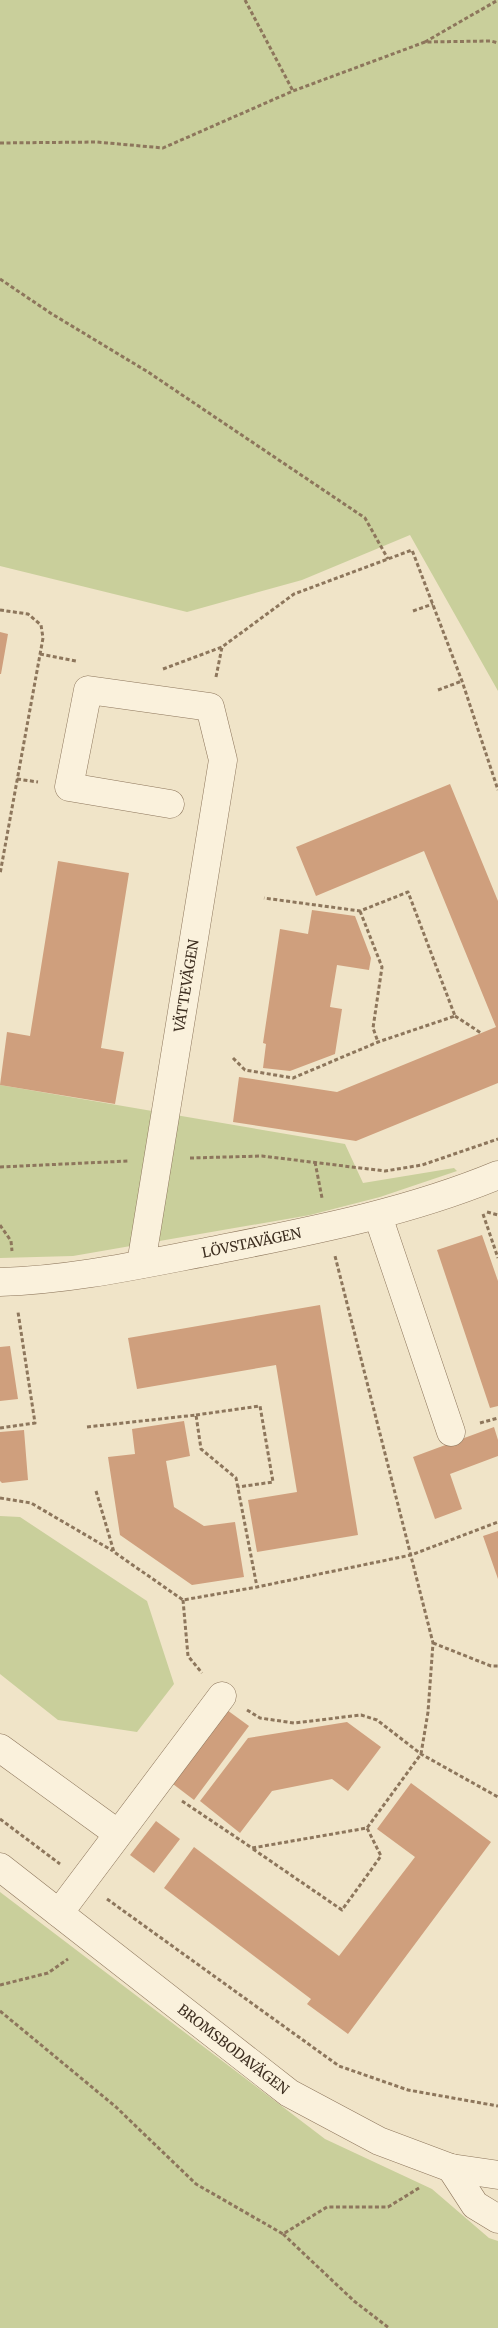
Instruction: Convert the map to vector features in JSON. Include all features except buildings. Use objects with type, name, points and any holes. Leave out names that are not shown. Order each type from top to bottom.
[{"type":"street","points":[[170,804],[68,787],[88,690],[210,708]]},
{"type":"street","name":"VÄTTEVÄGEN","points":[[141,1264],[223,760],[210,708]]},
{"type":"street","name":"LÖVSTAVÄGEN","points":[[8,1281],[66,1277],[328,1227],[378,1216],[472,1186],[498,1175]]},
{"type":"street","points":[[472,1186],[490,1203]]},
{"type":"street","points":[[378,1216],[451,1432]]},
{"type":"street","points":[[59,1912],[81,1880],[222,1696]]},
{"type":"street","points":[[0,1748],[117,1833]]},
{"type":"street","name":"BROMSBODAVÄGEN","points":[[0,1867],[290,2093],[379,2141],[451,2168],[498,2176]]},
{"type":"street","points":[[451,2168],[475,2205],[498,2219]]},
{"type":"path","points":[[245,0],[294,92]]},
{"type":"path","points":[[0,143],[96,142],[163,148],[294,92],[425,42],[498,0]]},
{"type":"path","points":[[425,42],[491,41],[498,43]]},
{"type":"path","points":[[0,279],[52,314],[148,372],[365,518],[388,559]]},
{"type":"path","points":[[159,670],[222,647],[294,594],[412,550],[462,681],[498,790]]},
{"type":"path","points":[[413,611],[433,604]]},
{"type":"path","points":[[0,610],[28,614],[41,625],[43,638],[0,874]]},
{"type":"path","points":[[210,708],[222,647]]},
{"type":"path","points":[[40,654],[81,662]]},
{"type":"path","points":[[438,690],[462,681]]},
{"type":"path","points":[[17,779],[46,784]]},
{"type":"path","points":[[264,898],[360,911],[408,892],[455,1016],[481,1033]]},
{"type":"path","points":[[360,911],[382,967],[373,1028],[378,1042]]},
{"type":"path","points":[[234,1058],[244,1070],[293,1078],[378,1042],[455,1016]]},
{"type":"path","points":[[0,1167],[262,1156],[385,1172],[422,1165],[498,1139]]},
{"type":"path","points":[[252,1848],[366,1828],[421,1754],[428,1712],[433,1643],[328,1227],[315,1162]]},
{"type":"path","points":[[490,1203],[498,1258]]},
{"type":"path","points":[[0,1226],[11,1241],[8,1281],[34,1423],[0,1428]]},
{"type":"path","points":[[86,1427],[260,1406],[273,1482],[238,1487]]},
{"type":"path","points":[[196,1415],[201,1449],[236,1478],[257,1587]]},
{"type":"path","points":[[96,1490],[114,1552]]},
{"type":"path","points":[[0,1498],[31,1503],[114,1552],[183,1600],[257,1587],[411,1555],[498,1522]]},
{"type":"path","points":[[183,1600],[188,1656],[222,1696],[260,1718],[294,1723],[361,1715],[377,1720],[421,1754],[498,1797]]},
{"type":"path","points":[[433,1643],[491,1666],[498,1666]]},
{"type":"path","points":[[155,1784],[342,1910],[381,1856],[366,1828]]},
{"type":"path","points":[[0,1820],[339,2066],[408,2090],[498,2106]]},
{"type":"path","points":[[0,1985],[48,1973],[94,1940]]},
{"type":"path","points":[[0,2011],[116,2107],[196,2184],[283,2234],[354,2300],[389,2328]]},
{"type":"path","points":[[283,2234],[327,2207],[388,2207],[451,2168]]},
{"type":"green space","points":[[0,0],[498,0],[498,691],[410,535],[302,580],[187,612],[0,566]]},
{"type":"green space","points":[[0,1085],[345,1144],[363,1183],[454,1168],[457,1171],[380,1197],[310,1215],[73,1256],[0,1258]]},
{"type":"green space","points":[[0,1516],[20,1517],[147,1601],[174,1684],[137,1732],[58,1720],[0,1674]]},
{"type":"green space","points":[[0,1892],[325,2139],[432,2189],[489,2238],[498,2241],[498,2328],[0,2328]]}]
